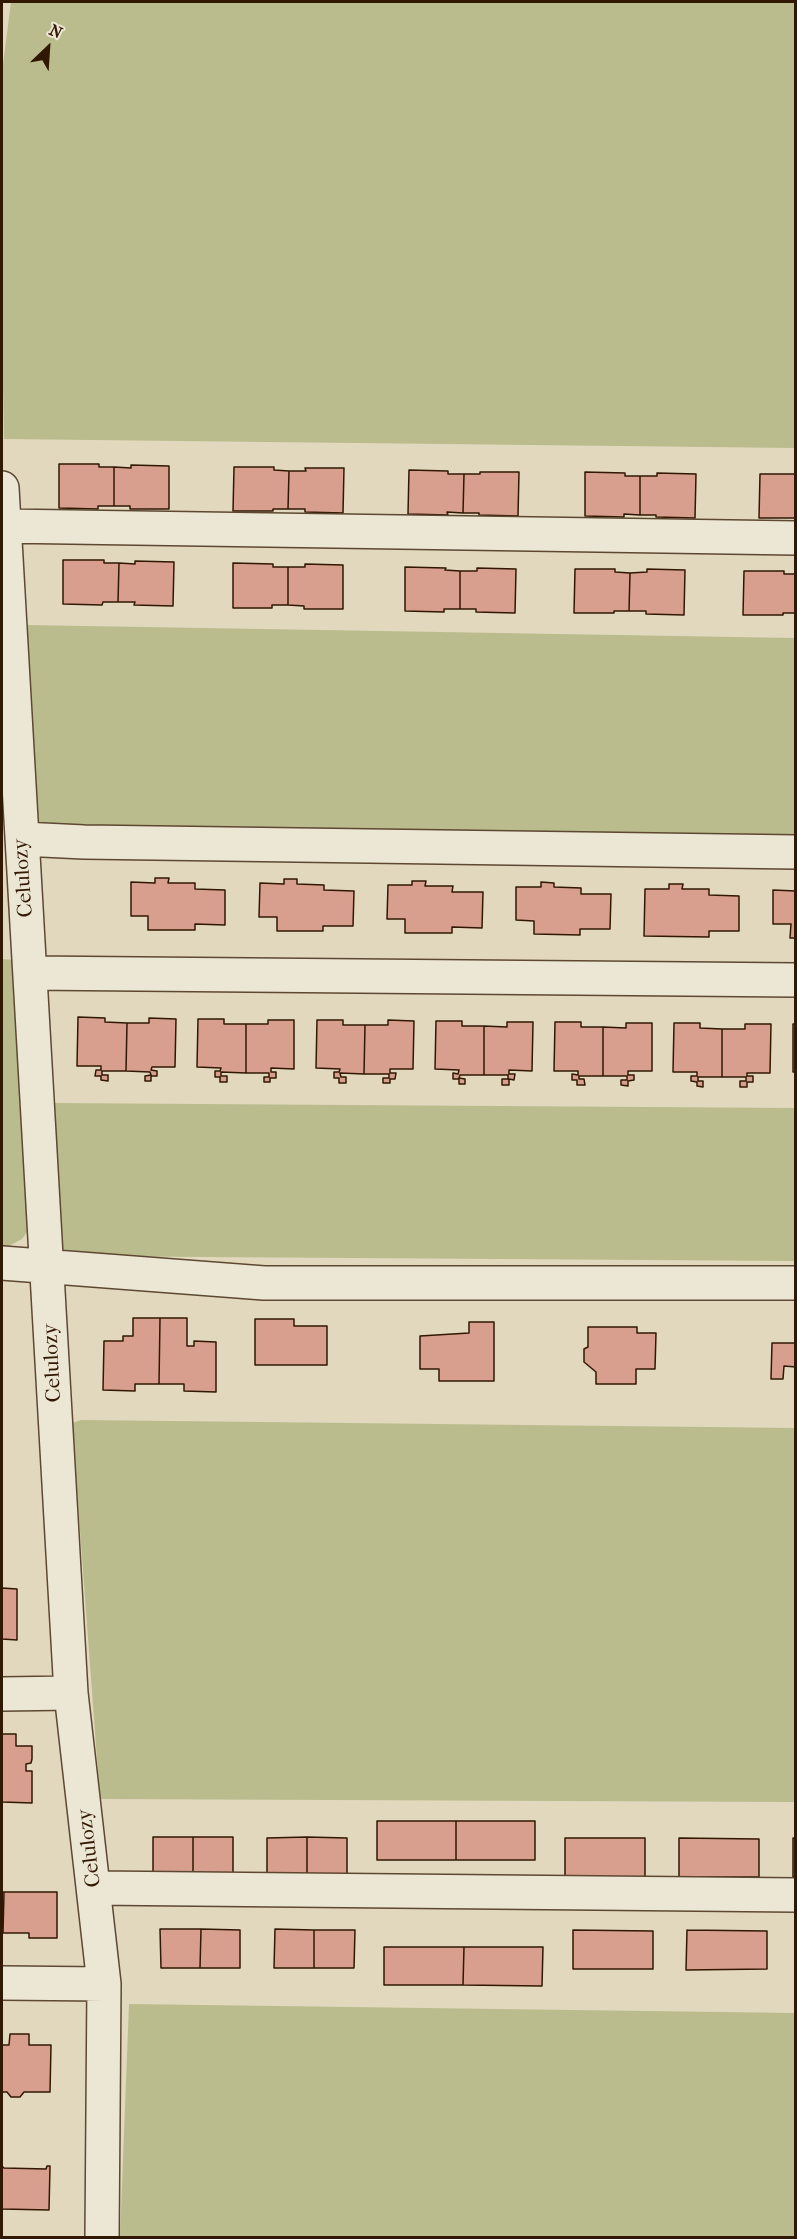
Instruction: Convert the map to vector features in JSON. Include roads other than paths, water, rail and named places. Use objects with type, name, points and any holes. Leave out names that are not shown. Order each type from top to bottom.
[{"type":"street","name":"Celulozy","points":[[2,488],[5,627],[22,839],[71,1693],[95,1888],[104,1984],[102,2238]]},
{"type":"street","points":[[4,526],[795,538]]},
{"type":"street","points":[[22,839],[119,843],[795,852]]},
{"type":"street","points":[[30,973],[795,980]]},
{"type":"street","points":[[2,1263],[264,1283],[795,1283]]},
{"type":"street","points":[[2,1694],[71,1693]]},
{"type":"street","points":[[95,1888],[795,1895]]},
{"type":"street","points":[[2,1983],[104,1984]]}]
